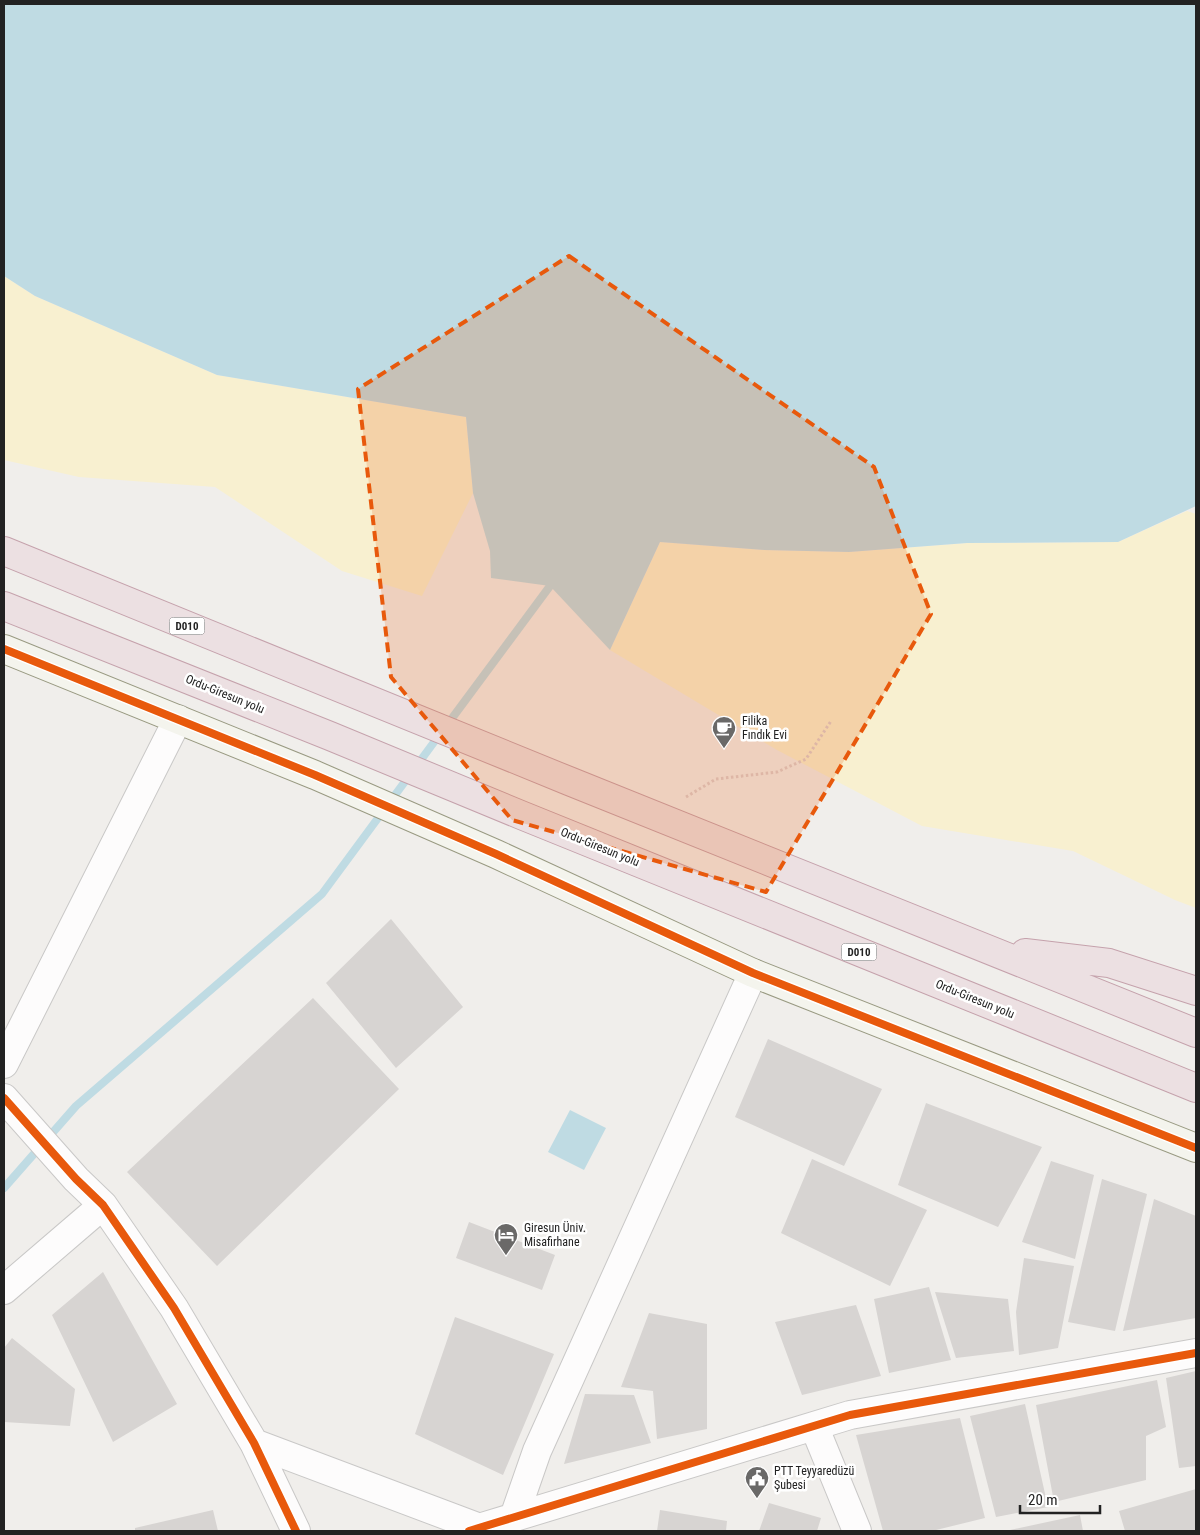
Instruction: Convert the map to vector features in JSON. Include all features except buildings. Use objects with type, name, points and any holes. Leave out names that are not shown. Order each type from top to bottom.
[{"type":"highway","name":"D010","points":[[4,551],[569,781],[1196,1032]]},
{"type":"highway","name":"Ordu-Giresun yolu","points":[[4,606],[330,736],[1196,1088]]},
{"type":"highway","points":[[990,949],[1109,963],[1196,991]]},
{"type":"street","points":[[4,649],[315,775],[496,854],[753,972],[1196,1148]]},
{"type":"street","points":[[4,1064],[178,719]]},
{"type":"street","points":[[514,1517],[537,1451],[753,972]]},
{"type":"street","points":[[5,1099],[76,1179],[103,1205],[174,1308],[254,1443],[296,1531]]},
{"type":"street","points":[[4,1290],[103,1205]]},
{"type":"street","points":[[254,1443],[474,1530],[850,1415],[1196,1353]]},
{"type":"street","points":[[814,1426],[857,1531]]},
{"type":"path","points":[[686,796],[716,779],[777,772],[806,759],[831,721]]},
{"type":"highlighted area","points":[[569,256],[874,467],[931,614],[766,892],[512,820],[391,677],[358,389]]},
{"type":"sand","points":[[4,276],[35,296],[217,375],[466,417],[473,493],[422,596],[342,571],[215,487],[79,477],[4,460]]},
{"type":"sand","points":[[1187,511],[1196,514],[1196,908],[1175,900],[1073,851],[922,826],[777,750],[610,650],[660,542],[764,550],[849,552],[967,543],[1118,542]]},
{"type":"water","points":[[4,4],[1196,4],[1196,506],[1118,542],[967,543],[849,552],[764,550],[660,542],[610,650],[550,586],[491,578],[490,551],[473,493],[466,417],[217,375],[35,296],[4,276]]},
{"type":"water","points":[[570,1110],[606,1128],[584,1170],[548,1152]]},
{"type":"waterway","points":[[447,725],[550,586]]},
{"type":"waterway","points":[[4,1188],[76,1106],[322,894],[440,734]]},
{"type":"cycle path","points":[[4,649],[315,775],[496,854],[753,973],[1196,1148]]},
{"type":"cycle path","points":[[4,1098],[76,1179],[103,1205],[174,1308],[254,1443],[296,1531]]},
{"type":"cycle path","points":[[469,1531],[850,1415],[1196,1353]]},
{"type":"place","name":"Filika Fındık Evi","points":[[724,749]]},
{"type":"place","name":"Giresun Üniv. Misafirhane","points":[[506,1256]]},
{"type":"place","name":"PTT Teyyaredüzü Şubesi","points":[[757,1499]]}]
